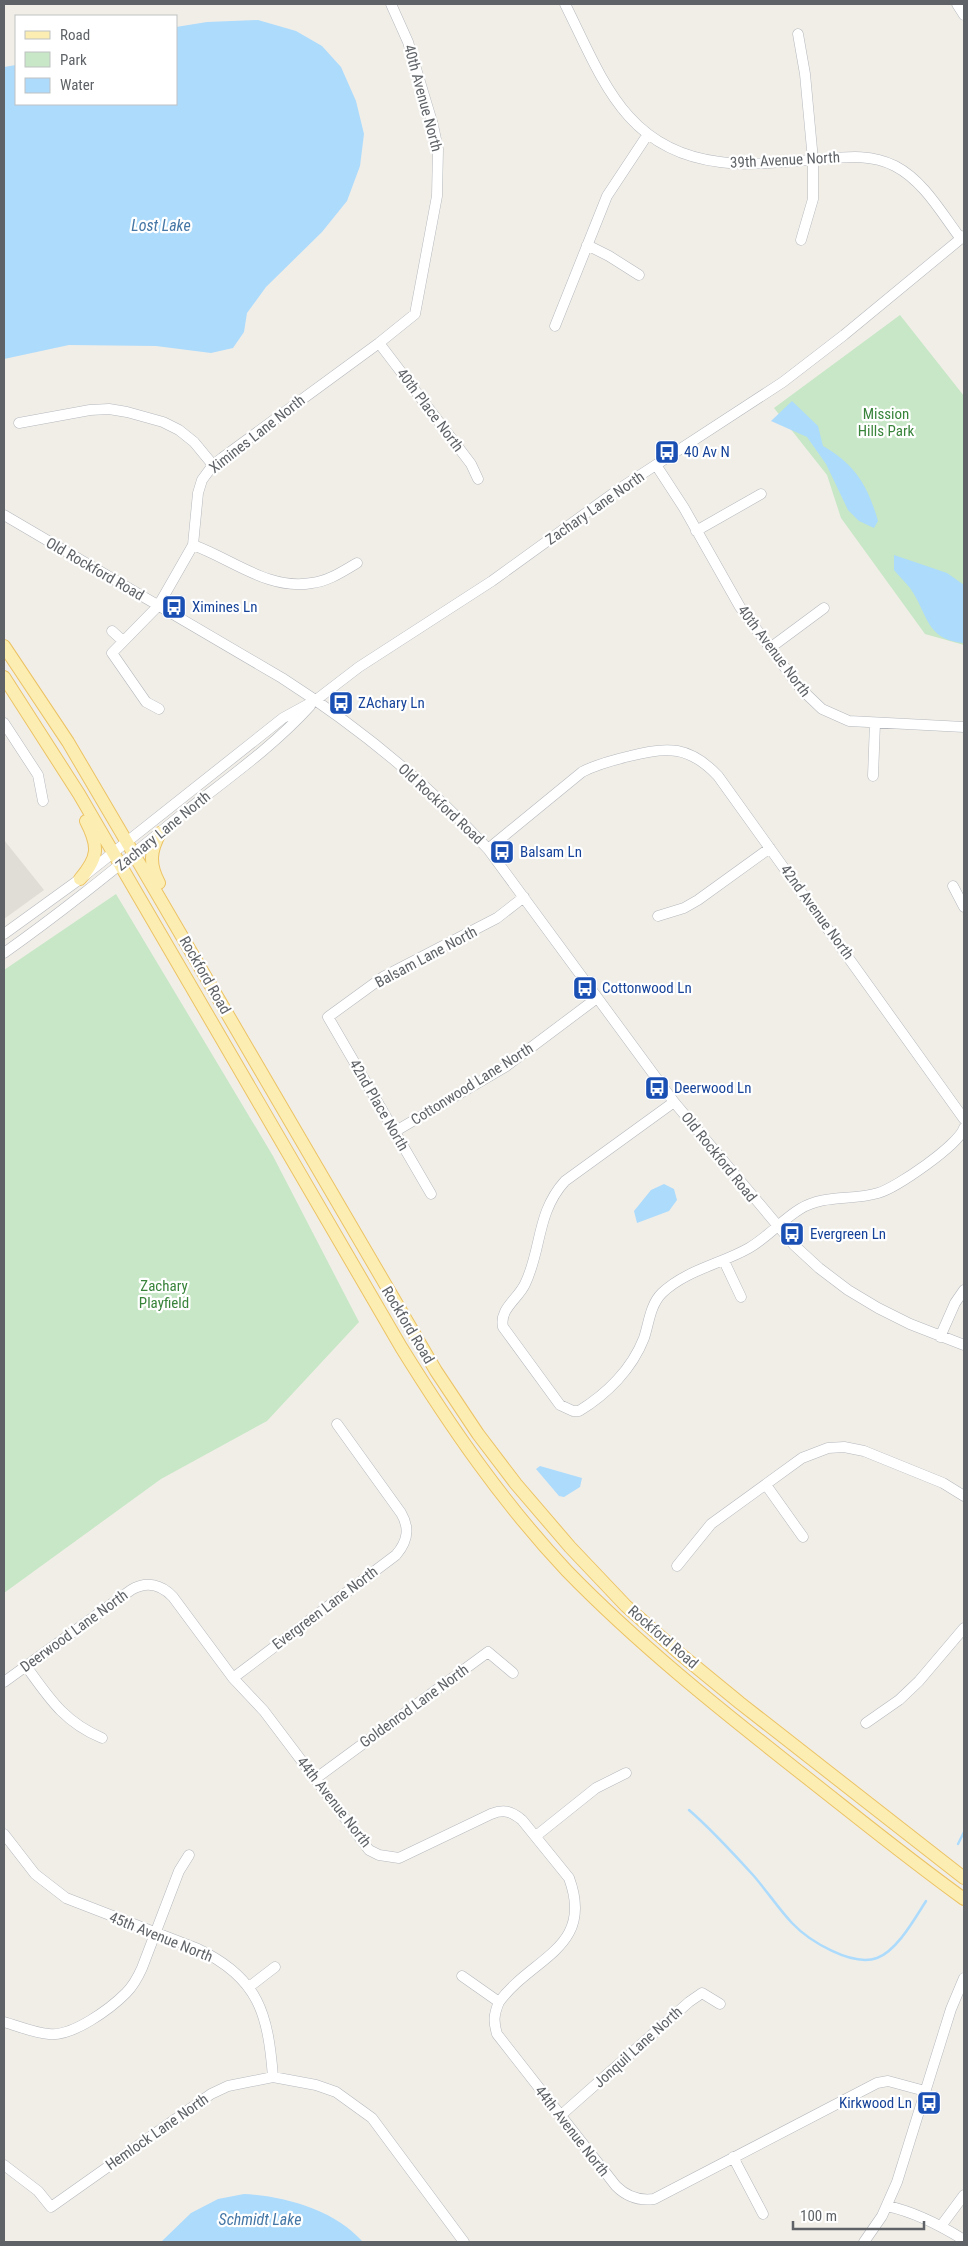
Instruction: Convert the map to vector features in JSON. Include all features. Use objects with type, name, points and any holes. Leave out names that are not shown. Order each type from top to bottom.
[{"type":"main road","name":"Rockford Road","points":[[4,646],[63,734],[127,841],[436,1371],[495,1458],[541,1514],[620,1599],[679,1653],[964,1878]]},
{"type":"main road","name":"Rockford Road","points":[[4,677],[64,768],[401,1347],[452,1427],[513,1508],[572,1576],[658,1659],[963,1899]]},
{"type":"main road","points":[[64,768],[94,837],[96,851],[91,866],[80,879]]},
{"type":"main road","points":[[160,833],[152,850],[153,871],[206,961],[206,978]]},
{"type":"street","name":"40th Avenue North","points":[[391,4],[399,16],[408,42],[433,125],[438,149],[437,196],[415,314]]},
{"type":"street","name":"39th Avenue North","points":[[566,4],[613,98],[634,123],[674,151],[721,163],[862,157],[880,160],[896,166],[912,177],[962,237]]},
{"type":"street","points":[[957,4],[964,15]]},
{"type":"street","points":[[798,34],[805,74],[813,160],[813,199],[801,240]]},
{"type":"street","points":[[555,326],[607,196],[648,134]]},
{"type":"street","name":"Zachary Lane North","points":[[4,934],[80,879],[283,718],[316,700],[359,667],[492,581],[656,465],[783,382],[844,335],[962,237]]},
{"type":"street","points":[[587,245],[639,275]]},
{"type":"street","name":"Ximines Lane North","points":[[159,709],[146,702],[112,653],[158,606],[193,545],[198,493],[202,480],[213,465],[379,343],[415,314]]},
{"type":"street","name":"40th Place North","points":[[379,343],[471,464],[478,479]]},
{"type":"street","points":[[19,423],[90,410],[108,409],[127,412],[163,422],[179,430],[194,442],[213,465]]},
{"type":"street","name":"40th Avenue North","points":[[656,465],[730,590],[800,688],[822,709],[849,720],[964,727]]},
{"type":"street","points":[[696,531],[761,494]]},
{"type":"street","name":"Old Rockford Road","points":[[4,515],[316,700],[408,772],[460,819],[488,849],[674,1102],[777,1226],[819,1268],[848,1290],[878,1308],[964,1345]]},
{"type":"street","points":[[193,545],[280,583],[313,583],[332,577],[358,563]]},
{"type":"street","points":[[770,648],[824,608]]},
{"type":"street","points":[[112,631],[123,641]]},
{"type":"street","name":"Zachary Lane North","points":[[4,953],[120,865],[245,765],[290,728],[316,700]]},
{"type":"street","points":[[4,723],[38,775],[43,801]]},
{"type":"street","points":[[873,776],[875,723]]},
{"type":"street","name":"42nd Avenue North","points":[[488,849],[582,772],[597,765],[650,750],[670,749],[684,752],[708,765],[770,848],[962,1116]]},
{"type":"street","points":[[236,754],[245,765]]},
{"type":"street","points":[[658,916],[684,908],[770,848]]},
{"type":"street","points":[[953,886],[964,907]]},
{"type":"street","name":"Balsam Lane North","points":[[328,1017],[383,977],[490,922],[524,897]]},
{"type":"street","name":"Cottonwood Lane North","points":[[394,1132],[505,1067],[597,998]]},
{"type":"street","name":"42nd Place North","points":[[328,1017],[431,1194]]},
{"type":"street","points":[[674,1102],[565,1182],[557,1191],[544,1216],[525,1284],[505,1310],[501,1319],[503,1327],[560,1405],[573,1411],[579,1411],[600,1397],[619,1378],[633,1360],[644,1339],[654,1306],[661,1294],[687,1275],[724,1261],[751,1247],[801,1208],[817,1201],[872,1194],[895,1185],[957,1141],[964,1128]]},
{"type":"street","points":[[724,1261],[741,1297]]},
{"type":"street","points":[[940,1336],[955,1304],[964,1290]]},
{"type":"street","name":"Evergreen Lane North","points":[[232,1678],[396,1555],[405,1541],[407,1532],[406,1522],[401,1513],[336,1424]]},
{"type":"street","points":[[676,1566],[711,1524],[802,1458],[819,1450],[836,1446],[864,1451],[946,1485],[964,1496]]},
{"type":"street","points":[[766,1485],[803,1537]]},
{"type":"street","name":"Deerwood Lane North","points":[[4,1682],[138,1586],[161,1587],[173,1597]]},
{"type":"street","name":"44th Avenue North","points":[[173,1597],[232,1678],[264,1711],[362,1842],[378,1855],[399,1858],[498,1811],[507,1810],[514,1814],[536,1836],[569,1878],[576,1908],[575,1921],[563,1944],[500,2002],[494,2014],[494,2024],[497,2034],[616,2186],[629,2196],[638,2199],[654,2199],[733,2157]]},
{"type":"street","points":[[866,1723],[899,1700],[914,1686],[964,1628]]},
{"type":"street","name":"Goldenrod Lane North","points":[[315,1779],[488,1652],[513,1673]]},
{"type":"street","points":[[26,1666],[64,1716],[87,1732],[102,1738]]},
{"type":"street","points":[[536,1836],[596,1788],[626,1773]]},
{"type":"street","name":"45th Avenue North","points":[[4,1834],[35,1874],[66,1898],[155,1934],[189,1945],[215,1957],[242,1978],[263,2011],[268,2030],[273,2077]]},
{"type":"street","points":[[4,2022],[50,2034],[71,2031],[117,2002],[127,1993],[142,1968],[179,1871],[189,1856]]},
{"type":"street","points":[[249,1987],[275,1967]]},
{"type":"street","points":[[462,1976],[500,2002]]},
{"type":"street","points":[[864,2242],[888,2206],[951,2009],[964,1978]]},
{"type":"street","name":"Jonquil Lane North","points":[[560,2116],[689,2002],[702,1993],[720,2004]]},
{"type":"street","points":[[273,2077],[316,2085],[336,2092],[372,2118],[464,2242]]},
{"type":"street","name":"Hemlock Lane North","points":[[4,2165],[38,2191],[51,2207],[211,2094],[228,2086],[273,2077]]},
{"type":"street","points":[[763,2214],[733,2157],[877,2083],[888,2081],[926,2091]]},
{"type":"street","points":[[941,2226],[964,2195]]},
{"type":"street","points":[[888,2206],[902,2209],[941,2226],[964,2240]]},
{"type":"shaded area","points":[[4,840],[44,890],[4,919]]},
{"type":"green space","name":"Mission Hills Park","points":[[900,315],[964,396],[964,645],[925,634],[841,518],[827,475],[774,408]]},
{"type":"green space","name":"Zachary Playfield","points":[[116,894],[273,1156],[359,1322],[267,1421],[161,1479],[4,1593],[4,970]]},
{"type":"water","name":"Lost Lake","points":[[258,20],[296,31],[322,46],[341,67],[356,101],[364,134],[360,166],[347,201],[322,232],[266,287],[247,313],[244,332],[233,348],[211,353],[156,346],[69,345],[4,359],[4,67],[15,65],[15,105],[178,105],[178,27],[207,22]]},
{"type":"water","points":[[792,401],[818,426],[823,446],[844,460],[859,477],[870,497],[878,521],[874,528],[859,521],[848,510],[826,464],[807,437],[771,421]]},
{"type":"water","points":[[894,555],[947,573],[964,585],[964,643],[942,637],[929,624],[916,597],[894,570]]},
{"type":"water","points":[[664,1184],[674,1189],[677,1200],[669,1211],[637,1223],[634,1211],[651,1190]]},
{"type":"water","points":[[540,1466],[582,1478],[580,1487],[564,1497],[559,1496],[536,1469]]},
{"type":"water","name":"Schmidt Lake","points":[[244,2194],[276,2198],[324,2213],[352,2231],[363,2242],[161,2242],[191,2213],[218,2199]]},
{"type":"waterway","points":[[689,1810],[758,1881],[792,1923],[820,1944],[844,1956],[867,1960],[877,1958],[892,1949],[926,1901]]},
{"type":"waterway","points":[[958,1844],[964,1832]]},
{"type":"place","name":"40 Av N","points":[[667,452]]},
{"type":"place","name":"Ximines Ln","points":[[174,607]]},
{"type":"place","name":"ZAchary Ln","points":[[341,703]]},
{"type":"place","name":"Balsam Ln","points":[[502,852]]},
{"type":"place","name":"Cottonwood Ln","points":[[585,988]]},
{"type":"place","name":"Deerwood Ln","points":[[657,1088]]},
{"type":"place","name":"Evergreen Ln","points":[[792,1234]]},
{"type":"place","name":"Kirkwood Ln","points":[[929,2103]]}]
